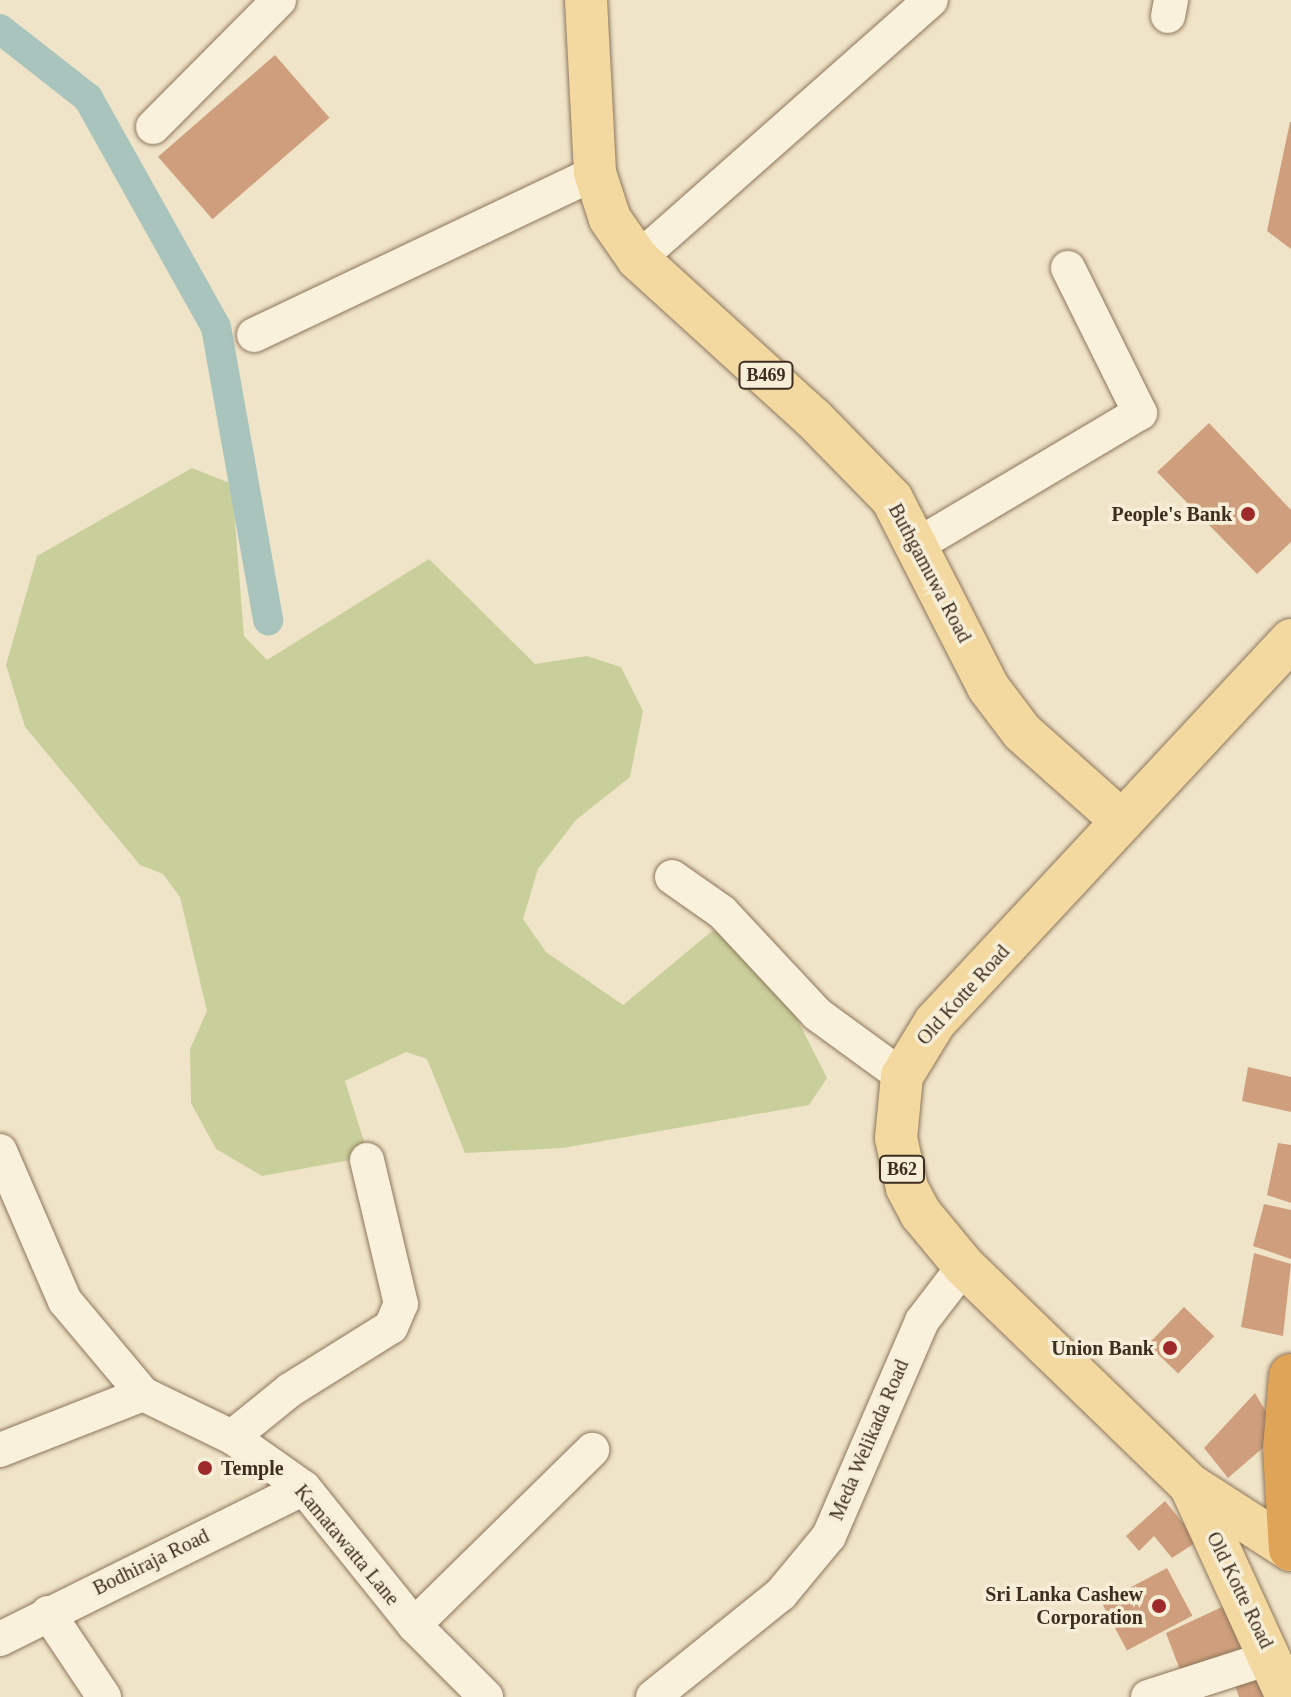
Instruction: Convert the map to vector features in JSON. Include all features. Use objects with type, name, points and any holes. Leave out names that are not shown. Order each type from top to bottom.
[{"type":"highway","points":[[1291,1376],[1285,1449],[1291,1550]]},
{"type":"main road","name":"Buthgamuwa Road","points":[[586,0],[595,173],[610,219],[638,259],[813,418],[892,499],[919,544],[988,687],[1022,732],[1122,821]]},
{"type":"main road","name":"Old Kotte Road","points":[[1291,640],[945,1010],[915,1048],[902,1076],[896,1138],[907,1188],[921,1214],[964,1266],[1190,1485],[1291,1550]]},
{"type":"main road","name":"Old Kotte Road","points":[[1190,1485],[1272,1657],[1287,1697]]},
{"type":"street","points":[[638,259],[931,0]]},
{"type":"street","points":[[153,127],[276,1]]},
{"type":"street","points":[[254,335],[595,173]]},
{"type":"street","points":[[919,544],[1140,413],[1068,268]]},
{"type":"street","points":[[672,877],[722,912],[817,1014],[902,1076]]},
{"type":"street","name":"Kamatawatta Lane","points":[[0,1151],[65,1301],[143,1394],[232,1437],[304,1488],[414,1625],[486,1697]]},
{"type":"street","points":[[232,1437],[290,1390],[371,1345],[391,1327],[401,1304],[367,1160]]},
{"type":"street","name":"Meda Welikada Road","points":[[653,1697],[781,1594],[829,1536],[922,1321],[964,1266]]},
{"type":"street","points":[[0,1450],[143,1394]]},
{"type":"street","points":[[414,1625],[592,1450]]},
{"type":"street","name":"Bodhiraja Road","points":[[0,1639],[304,1488]]},
{"type":"street","points":[[48,1613],[104,1697]]},
{"type":"street","points":[[1148,1697],[1272,1657]]},
{"type":"green space","points":[[192,468],[232,484],[244,636],[267,660],[429,559],[535,664],[587,656],[621,667],[643,711],[630,777],[576,820],[538,869],[523,919],[546,952],[623,1005],[712,931],[757,940],[827,1078],[809,1105],[563,1148],[465,1153],[427,1059],[406,1052],[345,1081],[365,1145],[356,1159],[262,1176],[216,1149],[191,1103],[190,1049],[207,1011],[180,897],[163,874],[140,865],[25,727],[6,665],[37,556]]},
{"type":"building","points":[[275,55],[329,118],[212,219],[158,157]]},
{"type":"building","points":[[1291,122],[1291,249],[1267,231]]},
{"type":"building","points":[[1209,423],[1291,510],[1291,542],[1257,574],[1157,472]]},
{"type":"building","points":[[1248,1067],[1291,1077],[1291,1112],[1242,1101]]},
{"type":"building","points":[[1278,1143],[1291,1145],[1291,1203],[1267,1195]]},
{"type":"building","points":[[1264,1204],[1291,1210],[1291,1259],[1253,1246]]},
{"type":"building","points":[[1254,1253],[1291,1264],[1283,1336],[1241,1327]]},
{"type":"building","points":[[1184,1307],[1214,1336],[1178,1374],[1148,1344]]},
{"type":"building","points":[[1255,1393],[1279,1434],[1228,1478],[1204,1448]]},
{"type":"building","points":[[1165,1501],[1198,1541],[1172,1558],[1154,1536],[1139,1551],[1126,1536]]},
{"type":"building","points":[[1167,1568],[1192,1616],[1127,1650],[1102,1603]]},
{"type":"building","points":[[1237,1600],[1250,1646],[1180,1670],[1166,1633]]},
{"type":"building","points":[[1267,1670],[1275,1697],[1239,1697],[1233,1680]]},
{"type":"waterway","points":[[0,29],[88,98],[216,327],[268,620]]},
{"type":"place","name":"People's Bank","points":[[1248,514]]},
{"type":"place","name":"Union Bank","points":[[1170,1348]]},
{"type":"place","name":"Temple","points":[[205,1468]]},
{"type":"place","name":"Sri Lanka Cashew Corporation","points":[[1159,1606]]}]
